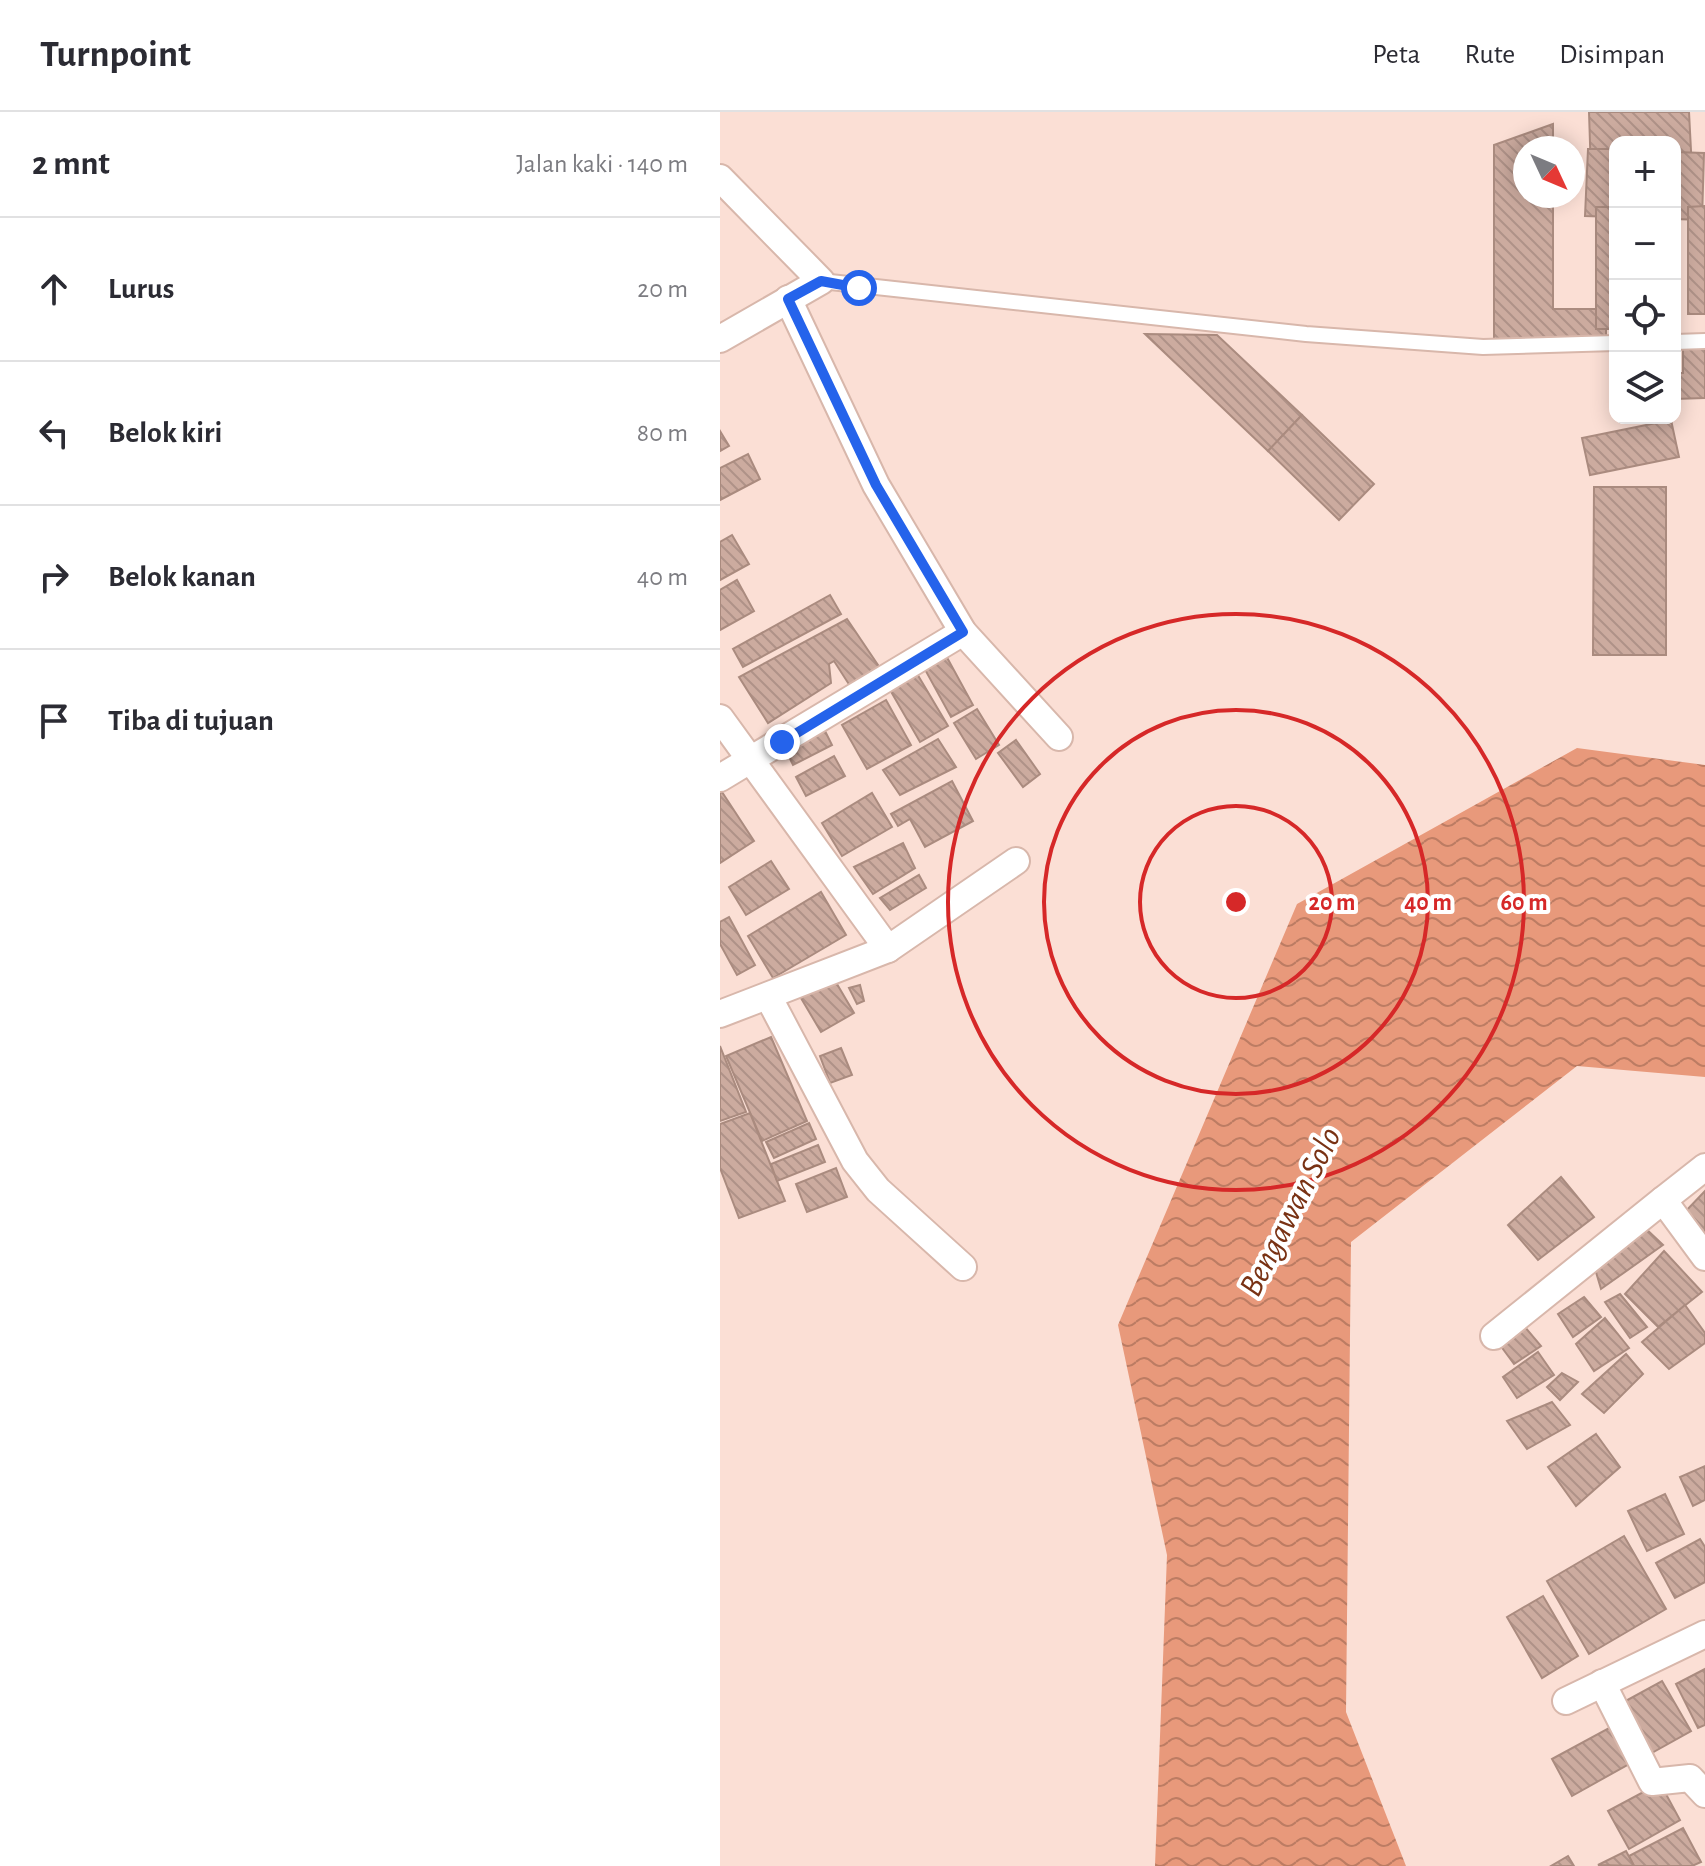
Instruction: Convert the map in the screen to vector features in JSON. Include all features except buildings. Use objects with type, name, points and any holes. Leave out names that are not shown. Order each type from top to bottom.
[{"type":"street","points":[[720,178],[821,281],[720,339]]},
{"type":"street","points":[[788,299],[876,485],[963,632],[1059,737]]},
{"type":"street","points":[[720,778],[963,632]]},
{"type":"street","points":[[720,718],[748,761],[825,858],[888,949]]},
{"type":"street","points":[[720,1014],[769,998],[888,949],[1016,861]]},
{"type":"street","points":[[769,998],[855,1161],[887,1199],[963,1267]]},
{"type":"street","points":[[1494,1336],[1705,1167]]},
{"type":"street","points":[[1663,1200],[1705,1257]]},
{"type":"street","points":[[1566,1701],[1705,1634]]},
{"type":"street","points":[[1602,1683],[1652,1782],[1690,1778],[1705,1794]]},
{"type":"lane","points":[[821,281],[859,288],[1061,305],[1321,335],[1483,347],[1609,343]]},
{"type":"lane","points":[[1681,342],[1705,341]]},
{"type":"water","name":"Bengawan Solo","points":[[1577,748],[1705,765],[1705,1077],[1577,1066],[1351,1242],[1346,1712],[1406,1866],[1155,1866],[1167,1555],[1118,1325],[1297,904]]},
{"type":"route","points":[[782,742],[963,632],[876,485],[788,299],[821,281],[859,288]]}]
